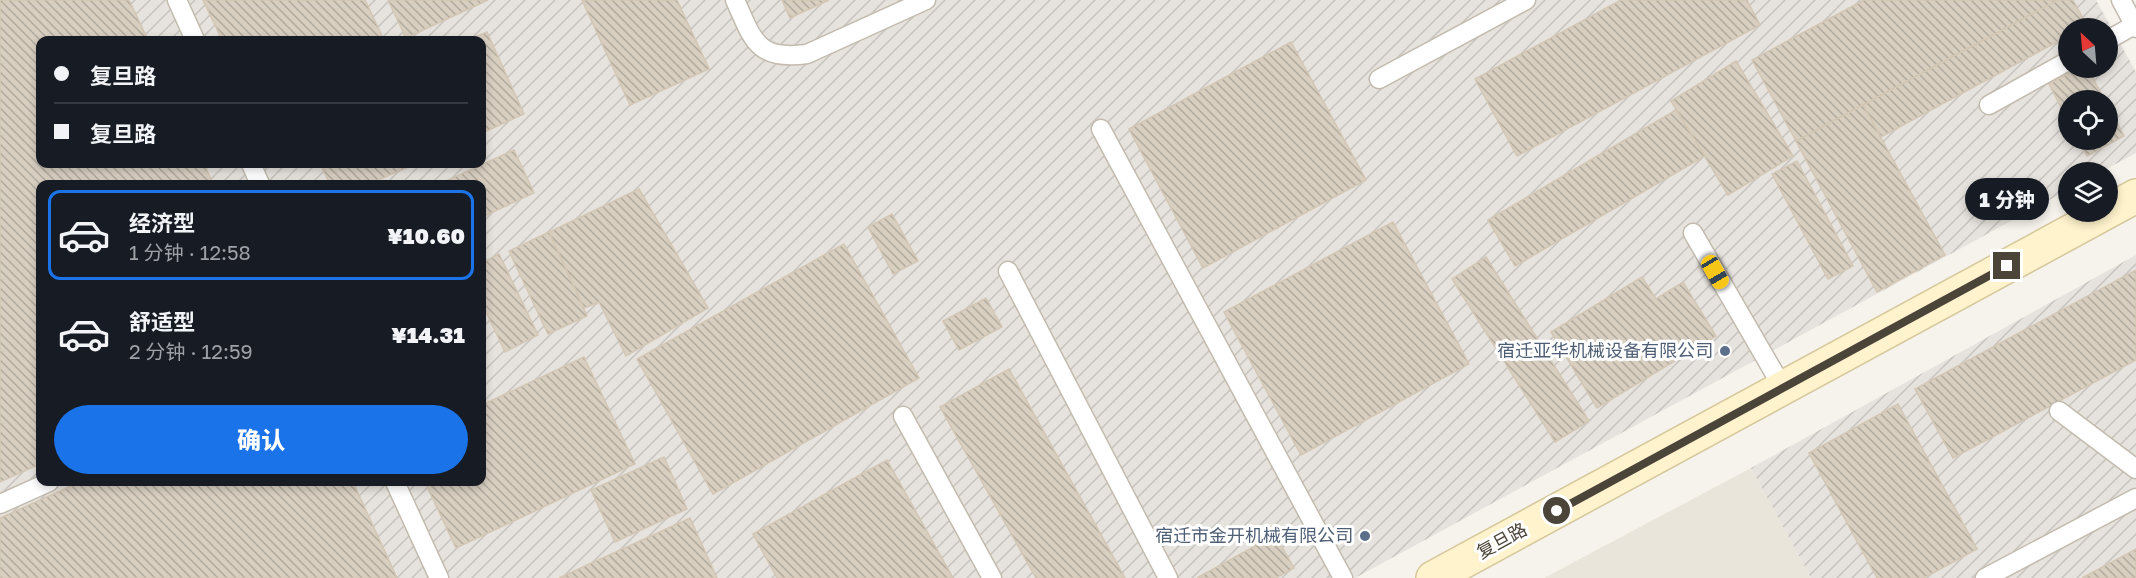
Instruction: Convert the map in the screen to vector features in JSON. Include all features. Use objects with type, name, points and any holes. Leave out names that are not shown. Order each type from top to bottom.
[{"type":"street","name":"复旦路","points":[[1433,578],[2136,196]]},
{"type":"lane","points":[[177,0],[193,36]]},
{"type":"lane","points":[[735,0],[747,28],[758,44],[773,54],[789,56],[807,54],[926,0]]},
{"type":"lane","points":[[1379,79],[1526,0]]},
{"type":"lane","points":[[2118,35],[2136,26],[2121,0]]},
{"type":"lane","points":[[1989,105],[2058,67]]},
{"type":"lane","points":[[1101,129],[1343,578]]},
{"type":"lane","points":[[1692,233],[1783,388]]},
{"type":"lane","points":[[1008,271],[1168,578]]},
{"type":"lane","points":[[2059,411],[2136,469]]},
{"type":"lane","points":[[903,416],[992,578]]},
{"type":"lane","points":[[0,504],[40,486]]},
{"type":"lane","points":[[397,486],[440,578]]},
{"type":"lane","points":[[1984,578],[2136,498]]},
{"type":"shaded area","points":[[0,0],[2096,0],[2106,18],[2058,18],[2058,78],[2118,78],[2118,40],[2136,72],[2136,153],[2118,163],[2058,162],[2058,195],[1355,578],[0,578]]},
{"type":"shaded area","points":[[2136,255],[2136,578],[1811,578],[1751,468]]},
{"type":"shaded area","points":[[1751,468],[1811,578],[1544,578]]},
{"type":"building","points":[[0,0],[129,0],[146,36],[36,36],[36,168],[206,168],[211,180],[36,180],[36,466],[0,482]]},
{"type":"building","points":[[203,0],[365,0],[382,36],[220,36]]},
{"type":"building","points":[[388,0],[488,0],[410,36],[405,36]]},
{"type":"building","points":[[582,0],[677,0],[709,69],[630,105]]},
{"type":"building","points":[[782,0],[829,0],[790,18]]},
{"type":"building","points":[[1621,0],[1747,0],[1760,25],[1517,156],[1475,79]]},
{"type":"building","points":[[1864,0],[2058,0],[1796,141],[1752,60]]},
{"type":"building","points":[[2058,0],[2073,0],[2083,18],[2058,18],[2058,41],[1881,137],[1863,105]]},
{"type":"building","points":[[487,32],[524,114],[486,131],[486,36],[478,36]]},
{"type":"building","points":[[1291,42],[1366,180],[1203,268],[1129,129]]},
{"type":"building","points":[[1736,61],[1793,156],[1728,195],[1671,101]]},
{"type":"building","points":[[2060,78],[2093,78],[2099,90],[2058,90],[2058,102],[2049,84]]},
{"type":"building","points":[[1863,105],[1945,255],[1877,292],[1796,141]]},
{"type":"building","points":[[1676,110],[1705,156],[1515,266],[1488,220]]},
{"type":"building","points":[[2118,124],[2124,136],[2118,139]]},
{"type":"building","points":[[514,150],[534,193],[486,215],[486,180],[448,180],[474,168],[486,168],[486,163]]},
{"type":"building","points":[[2084,150],[2098,150],[2087,156]]},
{"type":"building","points":[[1797,161],[1853,266],[1828,279],[1772,174]]},
{"type":"building","points":[[322,168],[406,168],[378,180],[328,180]]},
{"type":"building","points":[[639,189],[708,308],[626,356],[599,302],[584,308],[549,232]]},
{"type":"building","points":[[892,214],[918,261],[893,274],[868,227]]},
{"type":"building","points":[[1393,222],[1469,364],[1301,455],[1224,312]]},
{"type":"building","points":[[549,232],[587,316],[548,334],[509,251]]},
{"type":"building","points":[[844,244],[919,378],[713,494],[637,359]]},
{"type":"building","points":[[499,254],[538,335],[505,352],[486,312],[486,261]]},
{"type":"building","points":[[1486,257],[1589,421],[1555,442],[1452,279]]},
{"type":"building","points":[[2136,270],[2136,360],[1953,458],[1915,389]]},
{"type":"building","points":[[1642,277],[1656,299],[1683,282],[1716,336],[1597,408],[1551,332]]},
{"type":"building","points":[[986,298],[1002,327],[959,350],[943,321]]},
{"type":"building","points":[[584,357],[635,464],[456,548],[427,486],[486,486],[486,403]]},
{"type":"building","points":[[1009,369],[1125,578],[1036,578],[940,407]]},
{"type":"building","points":[[1898,404],[1977,549],[1924,578],[1877,578],[1809,453]]},
{"type":"building","points":[[664,457],[687,509],[615,542],[591,490]]},
{"type":"building","points":[[887,460],[953,578],[777,578],[753,534]]},
{"type":"building","points":[[71,486],[355,486],[397,578],[0,578],[0,518]]},
{"type":"building","points":[[690,518],[717,578],[559,578]]},
{"type":"building","points":[[1275,535],[1294,568],[1276,578],[1197,578]]},
{"type":"building","points":[[2136,549],[2136,578],[2082,578]]},
{"type":"place","name":"宿迁亚华机械设备有限公司","points":[[1725,351]]},
{"type":"place","name":"宿迁市金开机械有限公司","points":[[1365,536]]},
{"type":"route","points":[[1557,511],[2007,266]]}]
